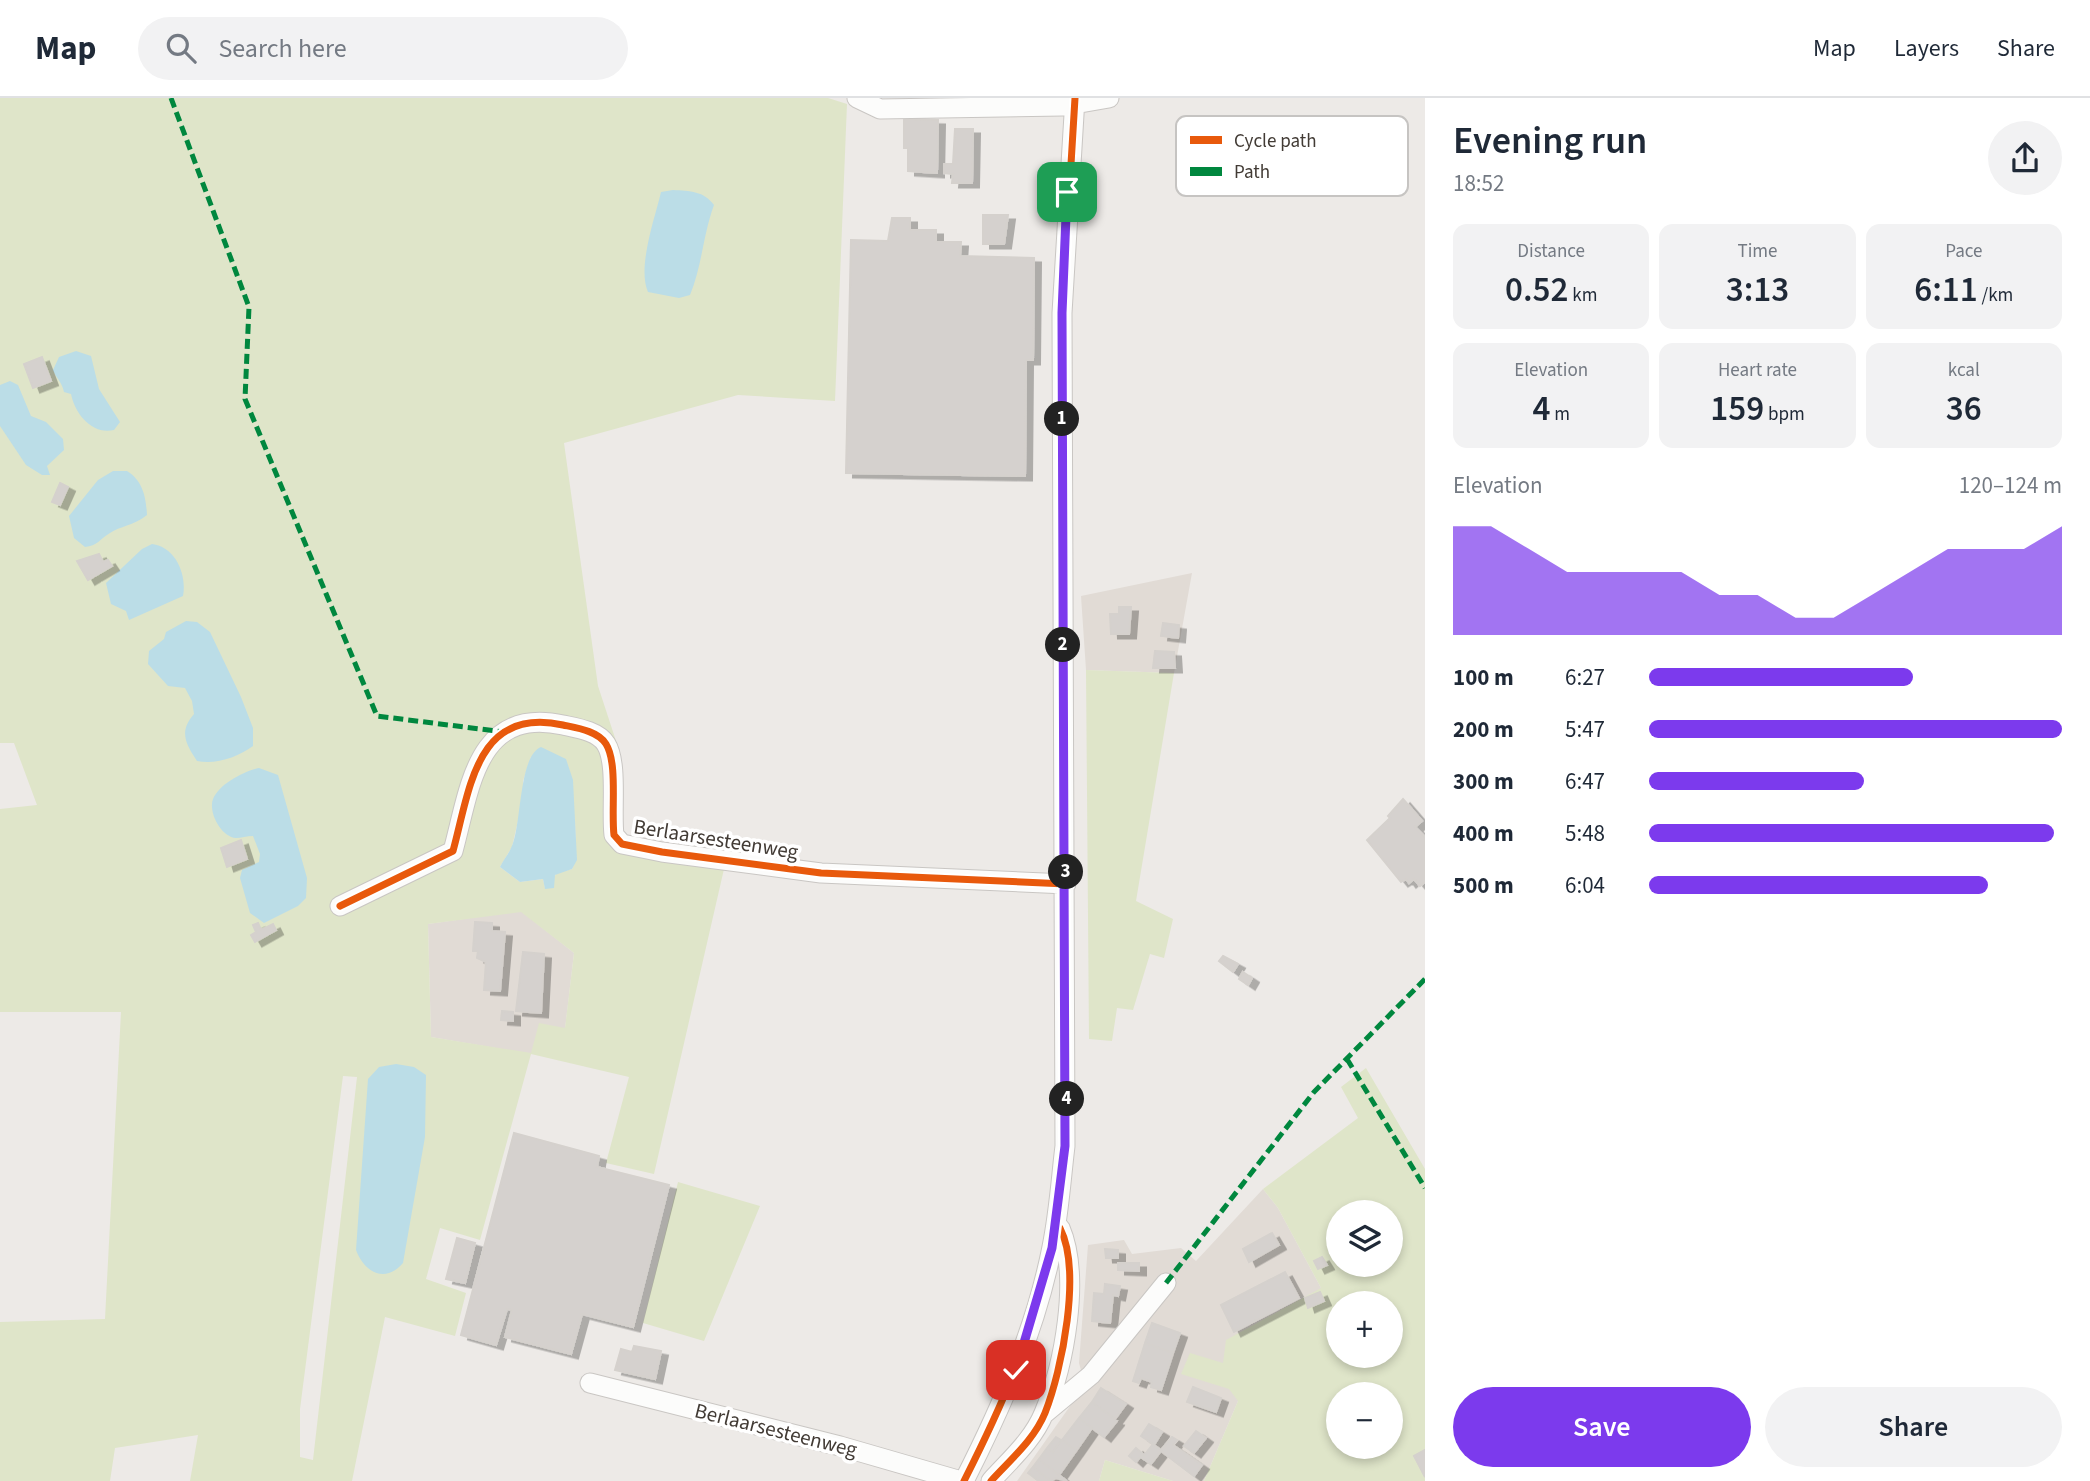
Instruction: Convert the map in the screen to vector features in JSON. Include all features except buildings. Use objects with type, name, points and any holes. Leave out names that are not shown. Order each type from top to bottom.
[{"type":"street","points":[[857,98],[880,109],[1110,98]]},
{"type":"street","name":"Berlaarsesteenweg","points":[[590,1383],[852,1449],[963,1481],[1016,1370],[1042,1286],[1056,1222],[1067,1105],[1062,313],[1074,101]]},
{"type":"street","name":"Berlaarsesteenweg","points":[[340,906],[453,851],[482,751],[494,737],[512,727],[536,724],[558,724],[585,730],[601,738],[607,745],[611,758],[614,835],[622,844],[662,852],[821,873],[1066,884]]},
{"type":"street","name":"Berlaarsesteenweg","points":[[991,1481],[1030,1438],[1044,1414],[1067,1335],[1069,1285],[1062,1232],[1056,1222]]},
{"type":"street","name":"Berlaarsesteenweg","points":[[1044,1414],[1091,1375],[1166,1283]]},
{"type":"shaded area","points":[[1192,573],[1174,673],[1086,670],[1081,596]]},
{"type":"shaded area","points":[[521,911],[574,953],[565,1029],[531,1054],[431,1037],[428,924]]},
{"type":"shaded area","points":[[1263,1189],[1278,1208],[1321,1288],[1326,1307],[1326,1368],[1339,1368],[1339,1382],[1326,1382],[1326,1396],[1238,1401],[1204,1481],[1173,1481],[1105,1460],[1099,1481],[1017,1481],[1085,1385],[1079,1363],[1088,1245],[1124,1240],[1132,1254],[1181,1248],[1196,1261]]},
{"type":"green space","points":[[0,98],[828,98],[847,104],[835,401],[738,395],[564,443],[598,686],[616,741],[617,830],[624,839],[727,856],[654,1174],[606,1163],[629,1077],[531,1054],[480,1240],[440,1228],[426,1279],[466,1293],[455,1336],[385,1317],[352,1481],[190,1481],[198,1435],[115,1448],[110,1481],[0,1481],[0,1322],[105,1319],[121,1012],[0,1012],[0,809],[37,805],[14,743],[0,743]],"holes":[[[531,757],[575,819],[576,860],[572,869],[557,873],[545,888],[543,879],[520,882],[500,867],[512,847],[523,799],[523,781]],[[521,912],[574,953],[565,1028],[539,1023],[531,1053],[431,1037],[428,924]],[[343,1076],[357,1077],[313,1460],[300,1457],[300,1409]]]},
{"type":"green space","points":[[1086,670],[1174,673],[1136,901],[1173,919],[1164,958],[1150,954],[1133,1010],[1117,1008],[1112,1041],[1089,1039]]},
{"type":"green space","points":[[1366,1068],[1425,1169],[1425,1481],[1204,1481],[1238,1401],[1229,1389],[1181,1374],[1190,1353],[1223,1363],[1226,1340],[1321,1288],[1278,1208],[1263,1189],[1358,1118],[1341,1087]]},
{"type":"green space","points":[[678,1182],[760,1206],[704,1341],[643,1323]]},
{"type":"green space","points":[[1105,1460],[1173,1481],[1099,1481]]},
{"type":"water","points":[[673,190],[701,194],[714,205],[690,295],[679,298],[648,292],[645,282],[648,242],[661,192]]},
{"type":"water","points":[[76,351],[91,356],[99,389],[120,422],[114,430],[99,429],[86,421],[76,409],[71,394],[64,392],[54,373],[59,357]]},
{"type":"water","points":[[10,381],[18,385],[31,416],[46,422],[63,439],[64,450],[47,466],[50,475],[42,475],[26,465],[0,426],[0,385]]},
{"type":"water","points":[[113,471],[127,471],[137,480],[144,496],[147,515],[114,531],[96,544],[85,547],[74,538],[69,516],[98,480]]},
{"type":"water","points":[[152,544],[168,550],[178,563],[183,579],[183,596],[129,620],[126,611],[111,604],[106,583],[142,549]]},
{"type":"water","points":[[186,621],[197,622],[210,632],[253,728],[253,746],[227,759],[197,761],[185,737],[186,726],[194,714],[192,701],[185,688],[168,686],[148,664],[149,651],[164,639],[166,632]]},
{"type":"water","points":[[541,747],[566,759],[573,780],[577,860],[572,869],[555,875],[554,888],[545,889],[543,879],[520,882],[500,867],[515,838],[528,764]]},
{"type":"water","points":[[259,768],[278,775],[307,878],[306,898],[298,906],[264,923],[250,913],[240,878],[242,870],[259,862],[260,854],[253,836],[230,837],[217,823],[212,810],[216,793],[226,783]]},
{"type":"water","points":[[396,1064],[414,1067],[426,1075],[425,1137],[403,1263],[389,1273],[382,1274],[364,1264],[356,1250],[368,1079],[379,1067]]},
{"type":"marked path","points":[[171,98],[249,307],[245,399],[377,716],[504,732]]},
{"type":"marked path","points":[[1166,1283],[1314,1092],[1425,979]]},
{"type":"marked path","points":[[1347,1059],[1425,1188]]},
{"type":"cycle path","points":[[964,1481],[1004,1396],[1037,1308],[1054,1234],[1065,1146],[1062,313],[1075,98]]},
{"type":"cycle path","points":[[340,906],[453,851],[472,779],[482,758],[494,740],[512,728],[534,722],[581,729],[593,733],[606,744],[612,763],[614,835],[622,844],[662,852],[821,873],[1066,884]]},
{"type":"cycle path","points":[[991,1481],[1035,1432],[1045,1413],[1058,1372],[1069,1294],[1069,1269],[1060,1228]]},
{"type":"route","points":[[1016,1370],[1052,1248],[1065,1146],[1067,1105],[1062,313],[1067,192]]}]
